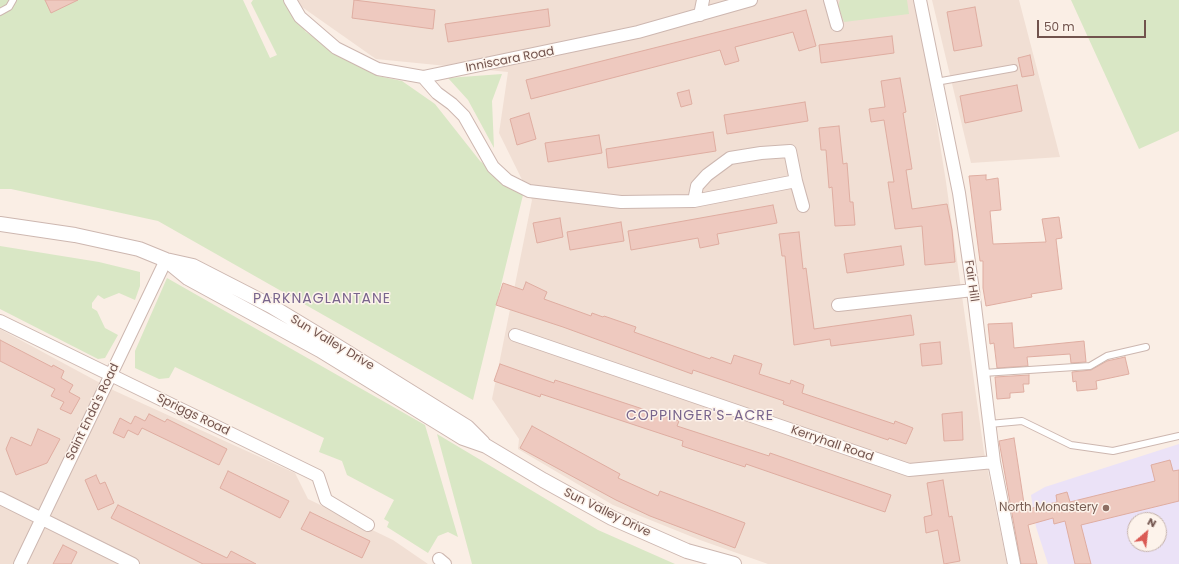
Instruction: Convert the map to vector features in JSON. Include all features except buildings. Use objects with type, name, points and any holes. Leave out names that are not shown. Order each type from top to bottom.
[{"type":"street","name":"Inniscara Road","points":[[290,0],[300,16],[336,48],[378,69],[423,77],[638,32],[751,0]]},
{"type":"street","points":[[700,15],[703,0]]},
{"type":"street","points":[[830,0],[838,25]]},
{"type":"street","name":"Fair Hill","points":[[920,0],[958,194],[973,290],[994,462],[1014,564]]},
{"type":"street","points":[[423,77],[437,93],[452,104],[464,116],[494,167],[508,180],[529,191],[621,202],[694,200],[796,181]]},
{"type":"street","points":[[694,200],[697,186],[707,175],[730,158],[761,153],[790,151],[803,206]]},
{"type":"street","name":"Sun Valley Drive","points":[[0,224],[75,235],[139,249],[166,260],[188,278],[313,339],[463,438],[486,446],[543,480],[612,518],[688,551],[734,564]]},
{"type":"street","name":"Saint Enda's Road","points":[[20,564],[166,260]]},
{"type":"street","points":[[838,305],[973,290]]},
{"type":"street","name":"Spriggs Road","points":[[0,321],[318,476],[326,500],[368,525]]},
{"type":"street","name":"Kerryhall Road","points":[[515,335],[909,470],[994,462]]},
{"type":"street","points":[[0,498],[133,564]]},
{"type":"lane","points":[[0,12],[9,7],[13,0]]},
{"type":"lane","points":[[936,82],[1014,68]]},
{"type":"lane","points":[[983,373],[1090,366],[1107,356],[1146,347]]},
{"type":"lane","points":[[989,424],[1022,421],[1071,445],[1113,451],[1179,436]]},
{"type":"shaded area","points":[[298,0],[917,0],[946,182],[984,452],[1007,564],[768,564],[700,540],[613,505],[518,449],[519,439],[492,399],[532,200],[499,133],[508,72],[376,59],[302,7]]},
{"type":"shaded area","points":[[932,0],[1019,0],[1060,157],[971,163]]},
{"type":"shaded area","points":[[0,329],[115,391],[295,473],[308,499],[393,540],[428,564],[0,564]]},
{"type":"shaded area","name":"North Monastery","points":[[1179,444],[1179,564],[1048,564],[1036,527],[1031,495],[1045,487]]},
{"type":"green space","points":[[0,0],[243,0],[270,58],[277,55],[251,3],[253,0],[284,0],[306,32],[378,76],[402,81],[435,104],[480,161],[523,195],[473,400],[158,221],[11,189],[0,189]]},
{"type":"green space","points":[[840,0],[907,0],[909,14],[844,22],[838,6]]},
{"type":"green space","points":[[1071,0],[1179,0],[1179,131],[1139,149]]},
{"type":"green space","points":[[502,74],[492,101],[494,148],[468,100],[448,78]]},
{"type":"green space","points":[[0,246],[99,262],[140,272],[140,286],[135,300],[119,293],[104,299],[98,295],[92,303],[92,308],[97,311],[105,328],[118,335],[105,358],[98,359],[0,309]]},
{"type":"green space","points":[[167,278],[425,425],[458,537],[448,532],[438,536],[428,553],[387,527],[389,522],[384,519],[394,500],[347,475],[342,461],[319,452],[324,438],[175,367],[169,378],[159,379],[135,368],[135,351]]},
{"type":"green space","points":[[437,434],[598,530],[675,564],[472,564]]},
{"type":"place","name":"North Monastery","points":[[1106,508]]},
{"type":"district","name":"PARKNAGLANTANE","points":[[322,299]]},
{"type":"district","name":"COPPINGER'S-ACRE","points":[[700,416]]}]
